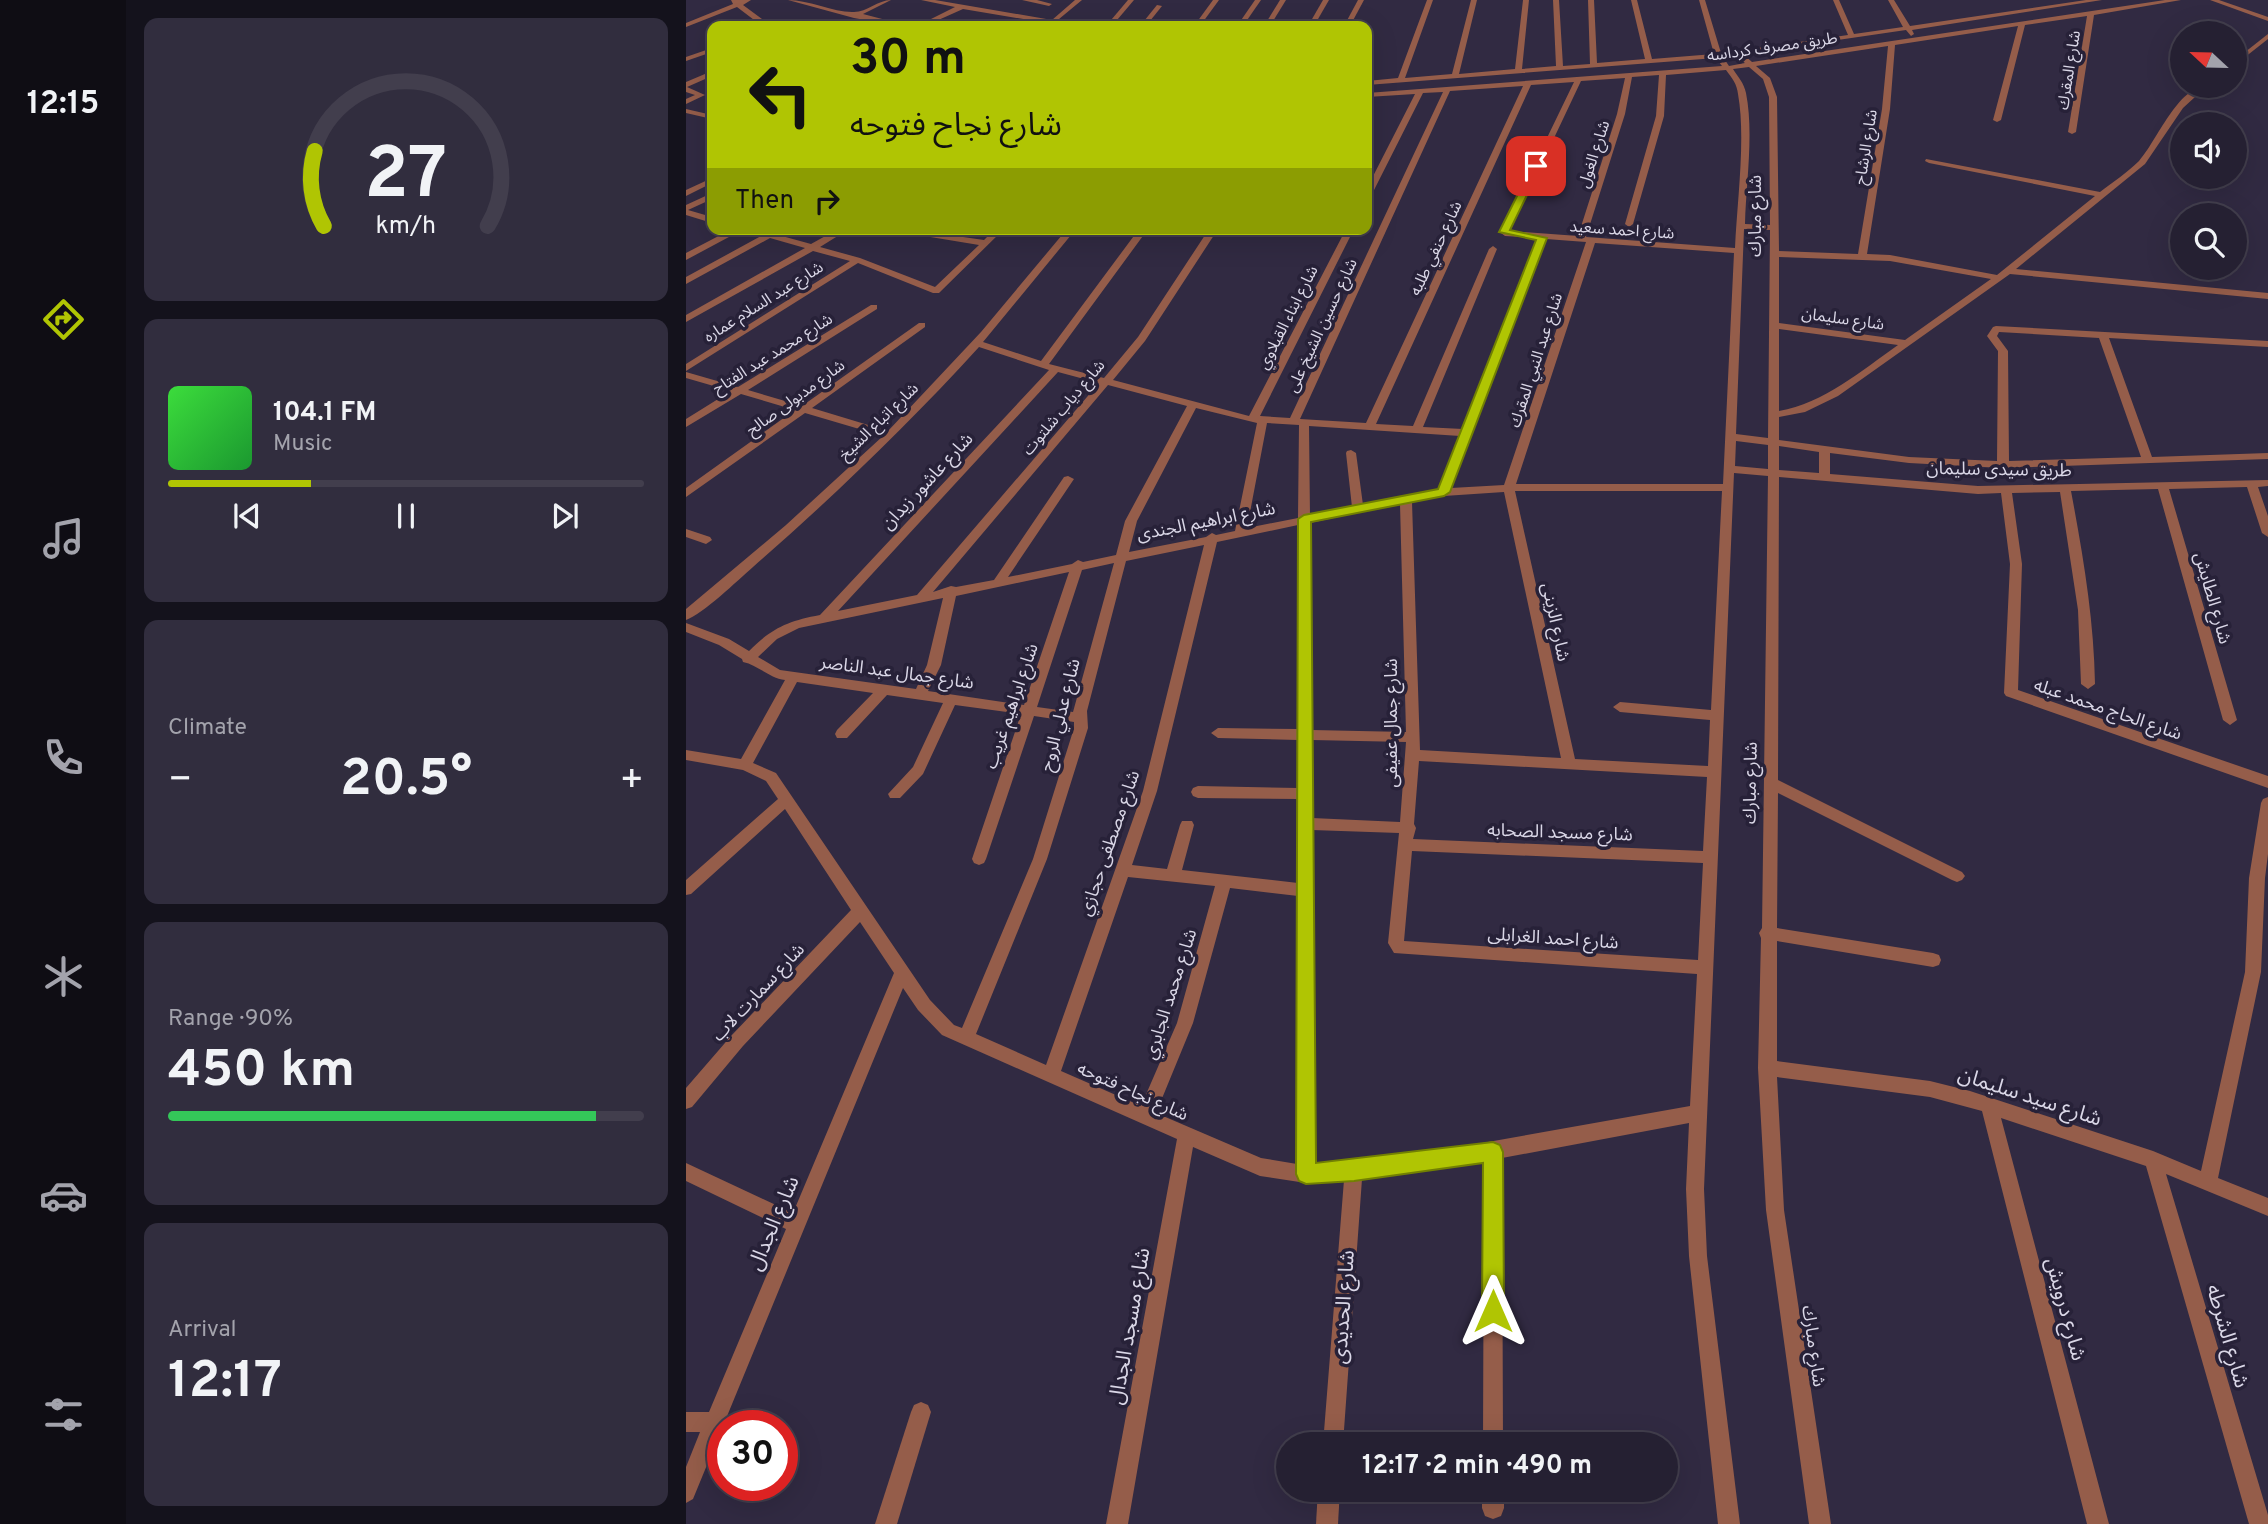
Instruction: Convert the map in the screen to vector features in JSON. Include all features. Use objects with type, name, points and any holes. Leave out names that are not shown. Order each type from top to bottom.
[{"type":"street","points":[[686,25],[735,2],[748,0]]},
{"type":"street","points":[[854,16],[888,0]]},
{"type":"street","points":[[924,0],[1044,21]]},
{"type":"street","points":[[1025,0],[1049,4]]},
{"type":"street","points":[[1057,21],[1079,0]]},
{"type":"street","points":[[1113,21],[1131,0]]},
{"type":"street","points":[[1201,21],[1216,0]]},
{"type":"street","points":[[1243,21],[1258,0]]},
{"type":"street","points":[[1270,21],[1283,0]]},
{"type":"street","points":[[1314,21],[1326,0]]},
{"type":"street","points":[[1350,21],[1361,0]]},
{"type":"street","points":[[1401,80],[1430,0]]},
{"type":"street","points":[[1455,76],[1474,0]]},
{"type":"street","points":[[1518,72],[1526,0]]},
{"type":"street","points":[[1556,0],[1560,69]]},
{"type":"street","points":[[1591,0],[1594,66]]},
{"type":"street","points":[[1634,0],[1649,62]]},
{"type":"street","name":"شارع مبارك","points":[[1702,0],[1723,62],[1742,93],[1745,125],[1696,1189],[1698,1256],[1729,1524]]},
{"type":"street","points":[[1836,0],[1852,36]]},
{"type":"street","points":[[1891,0],[1913,38]]},
{"type":"street","name":"طريق مصرف كرداسه","points":[[1372,95],[1663,73],[1723,62],[1737,53],[1908,28],[2008,10],[2099,0]]},
{"type":"street","name":"طريق مصرف كرداسه","points":[[1372,83],[1649,62],[1751,64],[2178,0]]},
{"type":"street","points":[[2213,0],[2268,19]]},
{"type":"street","points":[[796,1],[880,21]]},
{"type":"street","points":[[735,2],[759,21]]},
{"type":"street","points":[[1147,21],[1159,6]]},
{"type":"street","points":[[931,21],[961,7]]},
{"type":"street","name":"شارع المقرك","points":[[2072,132],[2091,13]]},
{"type":"street","points":[[1012,21],[1018,17]]},
{"type":"street","points":[[1997,120],[2022,23]]},
{"type":"street","points":[[2247,53],[2268,36]]},
{"type":"street","name":"شارع الرشاح","points":[[1862,256],[1886,109],[1892,42]]},
{"type":"street","points":[[686,59],[707,52]]},
{"type":"street","name":"شارع مبارك","points":[[1737,53],[1766,78],[1773,97],[1775,254],[1767,1068],[1775,1210],[1820,1524]]},
{"type":"street","points":[[1629,225],[1660,116],[1663,73]]},
{"type":"street","points":[[686,87],[707,76]]},
{"type":"street","name":"شارع الغول","points":[[1586,241],[1629,76]]},
{"type":"street","name":"شارع احمد سعيد","points":[[1578,80],[1504,232],[1542,238],[1740,251]]},
{"type":"street","name":"شارع حنفي طلبه","points":[[1370,426],[1528,83]]},
{"type":"street","points":[[686,87],[701,94],[686,103]]},
{"type":"street","name":"شارع حسين الشيخ على","points":[[1299,422],[1447,90]]},
{"type":"street","points":[[1372,186],[1420,92]]},
{"type":"street","points":[[1773,415],[1801,410],[1823,401],[1999,278],[2099,194],[2142,162],[2180,106],[2190,98]]},
{"type":"street","points":[[686,111],[707,116]]},
{"type":"street","points":[[1929,161],[2099,194]]},
{"type":"street","points":[[686,193],[707,182]]},
{"type":"street","points":[[686,210],[707,199]]},
{"type":"street","points":[[686,210],[707,218]]},
{"type":"street","points":[[1741,226],[1775,228]]},
{"type":"street","points":[[686,257],[728,235]]},
{"type":"street","points":[[686,281],[762,235]]},
{"type":"street","points":[[772,235],[857,260],[921,287],[937,290],[994,235]]},
{"type":"street","points":[[686,319],[835,235]]},
{"type":"street","points":[[929,235],[987,243]]},
{"type":"street","name":"شارع اتباع الشيخ","points":[[686,616],[737,575],[888,434],[1014,305],[1067,235]]},
{"type":"street","points":[[1043,365],[1140,235]]},
{"type":"street","name":"شارع دياب شلتوت","points":[[923,596],[1142,340],[1210,235]]},
{"type":"street","name":"شارع ابناء القبلاوي","points":[[1241,531],[1258,419],[1347,235]]},
{"type":"street","points":[[1444,492],[1542,238]]},
{"type":"street","name":"شارع عبد النبي المقرك","points":[[1510,488],[1586,241]]},
{"type":"street","points":[[1417,429],[1493,249]]},
{"type":"street","points":[[1775,254],[1862,256],[1918,262],[1999,278]]},
{"type":"street","name":"شارع عبد السلام عماره","points":[[686,368],[857,260]]},
{"type":"street","points":[[2008,271],[2268,296]]},
{"type":"street","name":"شارع محمد عبد الفتاح","points":[[686,424],[874,306]]},
{"type":"street","name":"شارع مدبولى صالح","points":[[686,493],[922,325]]},
{"type":"street","name":"شارع سليمان","points":[[1774,325],[1907,343]]},
{"type":"street","points":[[2004,465],[2003,351],[1992,336],[1993,331],[2001,327],[2268,344]]},
{"type":"street","points":[[2103,334],[2148,460]]},
{"type":"street","points":[[977,343],[1043,365],[1258,419],[1468,433]]},
{"type":"street","name":"شارع عاشور زيدان","points":[[824,618],[1056,368]]},
{"type":"street","points":[[686,375],[888,434]]},
{"type":"street","name":"شارع عدلي الروح","points":[[965,1038],[1040,859],[1081,728],[1080,718],[1131,521],[1193,404]]},
{"type":"street","points":[[1299,422],[1304,519],[1306,1174]]},
{"type":"street","name":"طريق سيدى سليمان","points":[[1732,437],[1909,460],[2004,465],[2268,456]]},
{"type":"street","points":[[1824,477],[1825,449]]},
{"type":"street","points":[[1350,453],[1357,509]]},
{"type":"street","name":"طريق سيدى سليمان","points":[[1730,469],[2006,490],[2268,482]]},
{"type":"street","points":[[999,581],[1068,479]]},
{"type":"street","points":[[2251,483],[2268,533]]},
{"type":"street","name":"شارع الطايش","points":[[2163,486],[2230,720]]},
{"type":"street","name":"شارع ابراهيم الجندى","points":[[748,659],[777,632],[796,624],[1078,564],[1444,492],[1510,488],[1729,487]]},
{"type":"street","name":"شارع الزينى","points":[[1510,488],[1569,764]]},
{"type":"street","points":[[2065,489],[2081,577],[2089,643],[2088,684]]},
{"type":"street","name":"شارع الحاج محمد عبله","points":[[2006,490],[2016,564],[2011,693],[2268,782]]},
{"type":"street","name":"شارع جمال عفيفى","points":[[1398,946],[1413,755],[1406,499]]},
{"type":"street","points":[[686,533],[706,540]]},
{"type":"street","name":"شارع مصطفى حجازي","points":[[1051,1075],[1150,791],[1212,537]]},
{"type":"street","name":"شارع ابراهيم غريب","points":[[979,859],[1078,564]]},
{"type":"street","points":[[920,695],[937,654],[951,590]]},
{"type":"street","name":"شارع جمال عبد الناصر","points":[[686,627],[724,642],[748,659],[777,674],[1080,718]]},
{"type":"street","points":[[745,765],[793,677]]},
{"type":"street","points":[[842,734],[884,690]]},
{"type":"street","points":[[895,794],[918,770],[951,700]]},
{"type":"street","points":[[1620,707],[1718,716]]},
{"type":"street","points":[[1218,733],[1413,737]]},
{"type":"street","name":"شارع نجاح فتوحه","points":[[686,755],[745,765],[771,777],[902,972],[934,1017],[948,1030],[1146,1116],[1186,1137],[1260,1167],[1306,1174],[1354,1171],[1493,1152],[1699,1113]]},
{"type":"street","points":[[1413,755],[1715,772]]},
{"type":"street","points":[[1769,782],[1958,876]]},
{"type":"street","points":[[1198,792],[1305,794]]},
{"type":"street","points":[[686,889],[786,800]]},
{"type":"street","points":[[2208,1182],[2253,972],[2257,878],[2268,803]]},
{"type":"street","points":[[1305,824],[1409,828]]},
{"type":"street","points":[[1173,876],[1188,825]]},
{"type":"street","name":"شارع مسجد الصحابه","points":[[1407,845],[1712,857]]},
{"type":"street","points":[[1121,870],[1305,890]]},
{"type":"street","name":"شارع محمد الجابري","points":[[1146,1116],[1185,1023],[1224,881]]},
{"type":"street","name":"شارع سمارت لاب","points":[[686,1101],[774,1001],[860,911]]},
{"type":"street","points":[[1767,933],[1933,960]]},
{"type":"street","name":"شارع احمد الغرابلى","points":[[1398,946],[1706,968]]},
{"type":"street","name":"شارع الجدال","points":[[720,1410],[902,972]]},
{"type":"street","name":"شارع سيد سليمان","points":[[1767,1068],[1930,1089],[2153,1160],[2268,1207]]},
{"type":"street","name":"شارع درويش","points":[[1990,1106],[2098,1524]]},
{"type":"street","name":"شارع مسجد الجدال","points":[[1117,1524],[1186,1137]]},
{"type":"street","points":[[1493,1152],[1493,1432]]},
{"type":"street","name":"شارع الشرطه","points":[[2153,1160],[2260,1524]]},
{"type":"street","name":"شارع الحديدى","points":[[1334,1432],[1354,1171]]},
{"type":"street","points":[[686,1172],[797,1225]]},
{"type":"street","points":[[886,1524],[921,1412]]},
{"type":"street","points":[[686,1422],[707,1422]]},
{"type":"street","name":"شارع الجدال","points":[[686,1492],[707,1441]]},
{"type":"street","points":[[1326,1524],[1328,1502]]},
{"type":"route","points":[[1493,1311],[1493,1152],[1354,1171],[1306,1174],[1304,519],[1444,492],[1542,238],[1504,233],[1536,166]]}]
